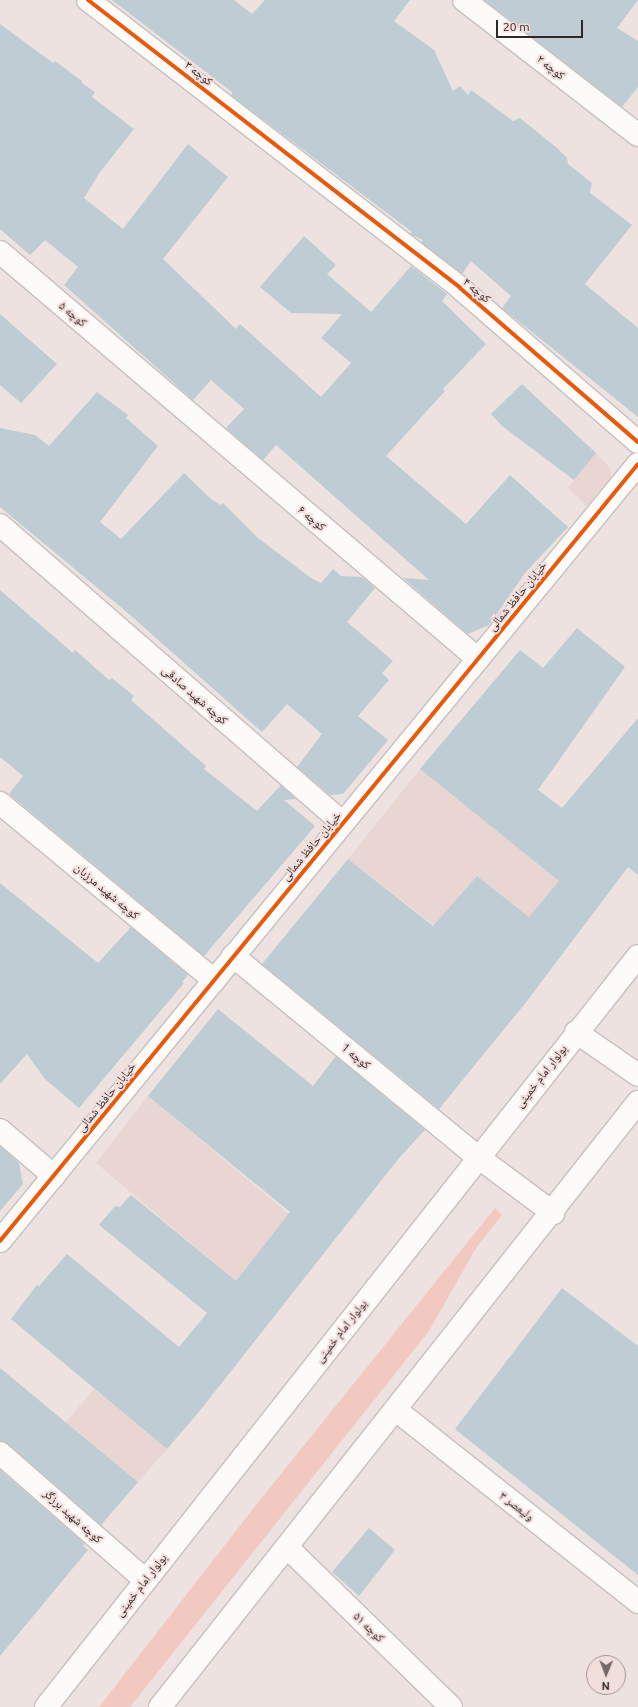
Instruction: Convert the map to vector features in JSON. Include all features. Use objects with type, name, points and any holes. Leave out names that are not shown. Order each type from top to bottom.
[{"type":"street","name":"کوچه ۳","points":[[88,0],[297,162]]},
{"type":"street","name":"کوچه ۲","points":[[464,0],[638,135]]},
{"type":"street","name":"کوچه ۴","points":[[297,162],[460,288],[638,442]]},
{"type":"street","name":"کوچه ۵","points":[[0,252],[146,376]]},
{"type":"street","name":"کوچه ۶","points":[[146,376],[478,659]]},
{"type":"street","name":"خیابان حافظ شمالی","points":[[0,1241],[638,464]]},
{"type":"street","name":"کوچه شهید صادقی","points":[[0,525],[343,823]]},
{"type":"street","name":"کوچه شهید مرزبان","points":[[0,802],[214,980]]},
{"type":"street","name":"کوچه 1","points":[[233,956],[478,1157],[553,1213]]},
{"type":"street","name":"بولوار امام خمینی","points":[[46,1707],[576,1032],[638,956]]},
{"type":"street","points":[[576,1032],[638,1075]]},
{"type":"street","points":[[160,1707],[553,1213],[638,1102]]},
{"type":"street","points":[[0,1130],[54,1176]]},
{"type":"street","name":"ولیعصر ۳","points":[[396,1410],[635,1593]]},
{"type":"street","name":"کوچه شهید برزگر","points":[[0,1452],[145,1580]]},
{"type":"street","name":"کوچه ۵۱","points":[[287,1547],[451,1707]]},
{"type":"shaded area","points":[[596,453],[611,469],[611,477],[587,506],[568,488]]},
{"type":"shaded area","points":[[420,769],[559,881],[529,917],[477,876],[434,925],[348,859]]},
{"type":"shaded area","points":[[148,1096],[289,1214],[236,1281],[96,1163]]},
{"type":"shaded area","points":[[495,1208],[502,1215],[476,1248],[429,1331],[130,1707],[99,1707],[256,1505]]},
{"type":"shaded area","points":[[94,1389],[167,1449],[138,1482],[66,1422]]},
{"type":"building","points":[[112,0],[234,0],[252,14],[265,0],[410,0],[394,21],[434,50],[453,91],[460,86],[468,95],[471,90],[513,121],[520,118],[557,148],[567,158],[568,164],[592,183],[590,193],[632,225],[585,284],[638,328],[638,417],[502,308],[511,296],[471,261],[462,274],[421,242],[423,240],[410,234],[412,232],[232,96],[232,92]]},
{"type":"building","points":[[484,0],[638,0],[617,28],[638,41],[638,87],[622,107]]},
{"type":"building","points":[[0,24],[53,63],[55,61],[82,81],[82,83],[95,92],[92,97],[134,129],[100,172],[84,198],[123,229],[188,144],[228,177],[163,259],[236,329],[240,324],[321,397],[351,363],[321,338],[342,314],[291,313],[260,287],[304,236],[336,265],[327,274],[371,312],[411,266],[447,294],[442,301],[486,344],[443,389],[445,391],[386,456],[466,524],[510,475],[568,527],[525,573],[489,625],[468,634],[403,578],[429,580],[276,445],[263,460],[226,428],[244,409],[211,380],[193,400],[64,285],[78,267],[45,240],[30,255],[0,229]]},
{"type":"building","points":[[0,314],[57,364],[21,403],[0,385]]},
{"type":"building","points":[[522,384],[596,453],[574,480],[502,426],[491,414]]},
{"type":"building","points":[[97,392],[128,415],[126,418],[158,446],[100,522],[121,539],[184,473],[212,500],[221,505],[223,503],[258,538],[311,578],[321,583],[333,569],[341,576],[362,577],[375,588],[347,622],[393,661],[382,673],[389,680],[358,716],[388,740],[343,794],[330,795],[297,767],[322,734],[287,704],[262,732],[129,614],[0,507],[0,428],[35,435],[49,446]]},
{"type":"building","points":[[0,590],[73,653],[75,650],[109,680],[112,678],[134,696],[131,700],[206,766],[204,769],[257,811],[281,785],[296,799],[284,800],[315,826],[204,956],[9,794],[23,776],[0,757]]},
{"type":"building","points":[[577,628],[625,667],[538,790],[562,808],[638,718],[638,875],[628,867],[527,1001],[439,1109],[262,964],[348,859],[433,926],[477,876],[529,917],[559,881],[420,769],[520,650],[543,668]]},
{"type":"building","points":[[0,883],[98,963],[131,927],[188,975],[182,982],[184,983],[79,1108],[45,1079],[27,1054],[0,1084]]},
{"type":"building","points":[[218,1009],[313,1086],[336,1056],[425,1130],[399,1158],[198,1413],[167,1449],[11,1319],[37,1285],[39,1286],[67,1254],[179,1347],[207,1313],[99,1225],[115,1206],[120,1207],[131,1195],[236,1281],[290,1212],[148,1096]]},
{"type":"building","points":[[0,1146],[19,1163],[23,1184],[0,1211]]},
{"type":"building","points":[[562,1288],[638,1346],[638,1575],[455,1429]]},
{"type":"building","points":[[0,1368],[138,1482],[101,1525],[8,1444],[0,1441]]},
{"type":"building","points":[[0,1470],[85,1544],[83,1546],[88,1550],[0,1656]]},
{"type":"building","points":[[369,1528],[395,1550],[359,1596],[332,1572]]},
{"type":"cycle path","points":[[88,0],[460,288],[638,442]]},
{"type":"cycle path","points":[[0,1241],[638,464]]}]
